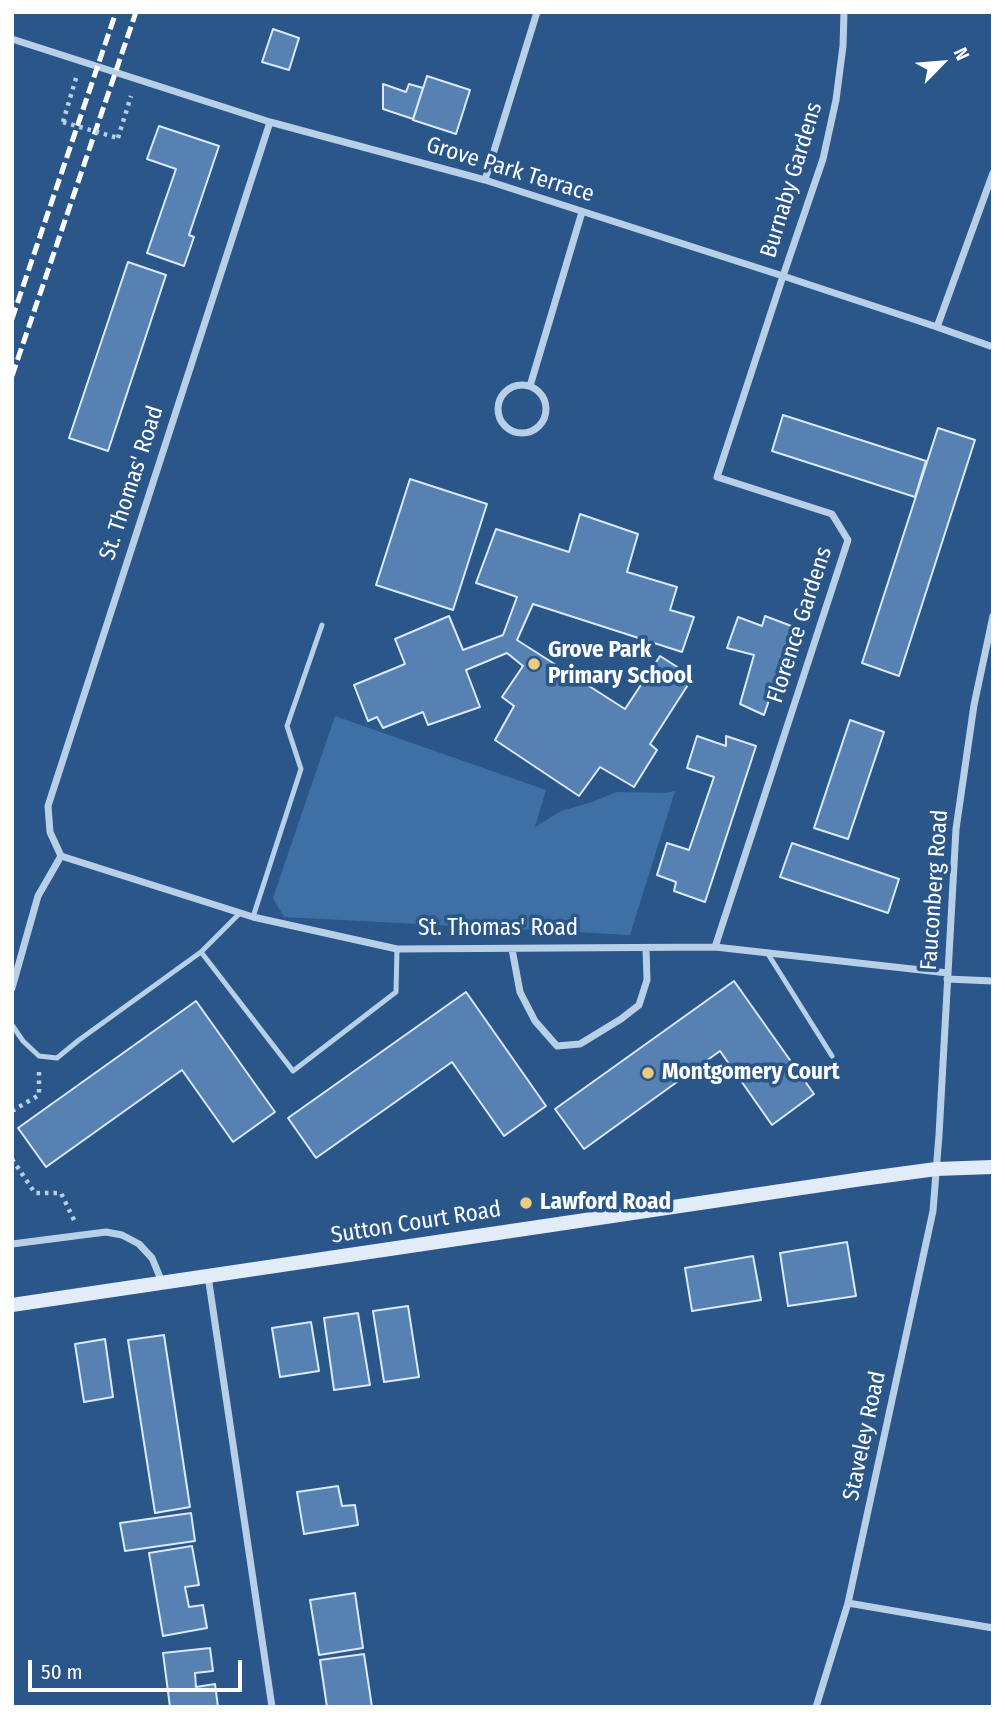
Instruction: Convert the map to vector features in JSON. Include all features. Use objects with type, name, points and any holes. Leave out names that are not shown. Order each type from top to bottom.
[{"type":"street","points":[[485,180],[537,12]]},
{"type":"street","name":"Burnaby Gardens","points":[[783,276],[831,128],[840,76],[844,12]]},
{"type":"street","name":"Grove Park Terrace","points":[[12,39],[270,122],[485,180],[993,347]]},
{"type":"street","name":"St. Thomas' Road","points":[[270,122],[48,806],[50,832],[61,856],[253,918],[397,949],[715,947],[993,981]]},
{"type":"street","points":[[937,327],[993,173]]},
{"type":"street","points":[[530,386],[582,212]]},
{"type":"street","name":"Florence Gardens","points":[[715,947],[848,540],[832,514],[717,477],[783,276]]},
{"type":"street","points":[[514,386],[530,386],[537,390],[546,404],[545,417],[534,430],[521,433],[512,431],[499,415],[500,399],[514,386]]},
{"type":"street","name":"Fauconberg Road","points":[[936,1169],[956,829],[974,705],[993,616]]},
{"type":"street","points":[[12,988],[38,896],[61,856]]},
{"type":"street","points":[[512,949],[520,992],[535,1021],[557,1046],[580,1044],[639,1005],[647,980],[646,948]]},
{"type":"street","name":"Sutton Court Road","points":[[12,1305],[936,1169],[993,1167]]},
{"type":"street","name":"Staveley Road","points":[[816,1707],[848,1604],[933,1211],[936,1169]]},
{"type":"street","points":[[12,1244],[106,1232],[122,1235],[139,1244],[152,1258],[162,1282]]},
{"type":"street","points":[[208,1276],[272,1707]]},
{"type":"street","points":[[848,1604],[993,1628]]},
{"type":"lane","points":[[253,918],[301,769],[288,726],[322,625]]},
{"type":"lane","points":[[12,1025],[23,1041],[39,1056],[57,1058],[201,952],[240,913]]},
{"type":"lane","points":[[201,952],[293,1071],[396,992],[397,949]]},
{"type":"lane","points":[[768,954],[832,1056]]},
{"type":"path","points":[[82,61],[63,122],[118,138],[137,78]]},
{"type":"path","points":[[12,1111],[38,1095],[39,1056]]},
{"type":"path","points":[[12,1159],[35,1193],[61,1193],[82,1235]]},
{"type":"shaded area","points":[[335,716],[546,790],[535,827],[561,811],[617,792],[675,791],[630,935],[284,917],[273,898]]},
{"type":"building","points":[[273,29],[299,38],[289,70],[262,62]]},
{"type":"building","points":[[427,76],[470,90],[456,134],[413,120]]},
{"type":"building","points":[[383,84],[406,92],[409,84],[423,88],[413,119],[383,109]]},
{"type":"building","points":[[159,126],[219,146],[189,235],[194,237],[184,266],[147,253],[176,169],[147,159]]},
{"type":"building","points":[[128,262],[166,275],[108,451],[69,438]]},
{"type":"building","points":[[783,415],[926,461],[915,497],[772,451]]},
{"type":"building","points":[[938,428],[975,440],[899,676],[862,663]]},
{"type":"building","points":[[410,479],[487,504],[453,610],[376,585]]},
{"type":"building","points":[[580,514],[638,534],[627,572],[677,587],[670,610],[694,617],[682,652],[533,604],[517,640],[625,709],[660,656],[693,677],[650,744],[657,750],[634,787],[600,767],[579,796],[495,740],[514,706],[502,697],[523,666],[507,653],[466,670],[480,707],[428,725],[423,712],[383,728],[377,717],[368,721],[354,685],[405,664],[395,639],[449,616],[463,650],[503,635],[517,597],[476,583],[496,529],[569,552]]},
{"type":"building","points":[[765,616],[794,627],[764,715],[740,704],[754,655],[727,648],[738,617],[762,626]]},
{"type":"building","points":[[850,720],[884,732],[848,839],[814,828]]},
{"type":"building","points":[[697,736],[726,746],[726,736],[756,746],[705,902],[674,891],[676,882],[657,875],[667,843],[689,850],[714,777],[687,768]]},
{"type":"building","points":[[792,843],[899,879],[888,913],[780,877]]},
{"type":"building","name":"Montgomery Court","points":[[734,981],[814,1094],[772,1125],[720,1051],[584,1149],[555,1109]]},
{"type":"building","points":[[466,992],[546,1106],[504,1136],[452,1062],[316,1158],[288,1118]]},
{"type":"building","points":[[196,1001],[275,1112],[233,1142],[182,1070],[46,1167],[18,1128]]},
{"type":"building","points":[[847,1242],[856,1296],[788,1306],[780,1253]]},
{"type":"building","points":[[753,1256],[761,1300],[692,1311],[685,1268]]},
{"type":"building","points":[[408,1306],[419,1377],[384,1382],[373,1311]]},
{"type":"building","points":[[358,1313],[370,1385],[334,1390],[324,1318]]},
{"type":"building","points":[[311,1322],[319,1371],[280,1377],[272,1328]]},
{"type":"building","points":[[164,1335],[190,1507],[155,1513],[128,1340]]},
{"type":"building","points":[[105,1339],[113,1397],[84,1402],[75,1344]]},
{"type":"building","points":[[338,1486],[342,1506],[355,1505],[358,1525],[304,1534],[297,1492]]},
{"type":"building","points":[[191,1513],[195,1541],[125,1551],[120,1523]]},
{"type":"building","points":[[192,1546],[199,1585],[185,1587],[189,1607],[203,1605],[207,1628],[163,1636],[149,1553]]},
{"type":"building","points":[[355,1593],[363,1648],[319,1655],[310,1600]]},
{"type":"building","points":[[210,1648],[213,1671],[195,1673],[196,1687],[215,1684],[218,1707],[170,1707],[163,1653]]},
{"type":"building","points":[[364,1654],[372,1707],[327,1707],[320,1660]]},
{"type":"railway","points":[[12,319],[116,12]]},
{"type":"railway","points":[[12,376],[136,12]]},
{"type":"place","name":"Grove Park Primary School","points":[[534,664]]},
{"type":"place","name":"Montgomery Court","points":[[648,1073]]},
{"type":"place","name":"Lawford Road","points":[[526,1203]]}]
